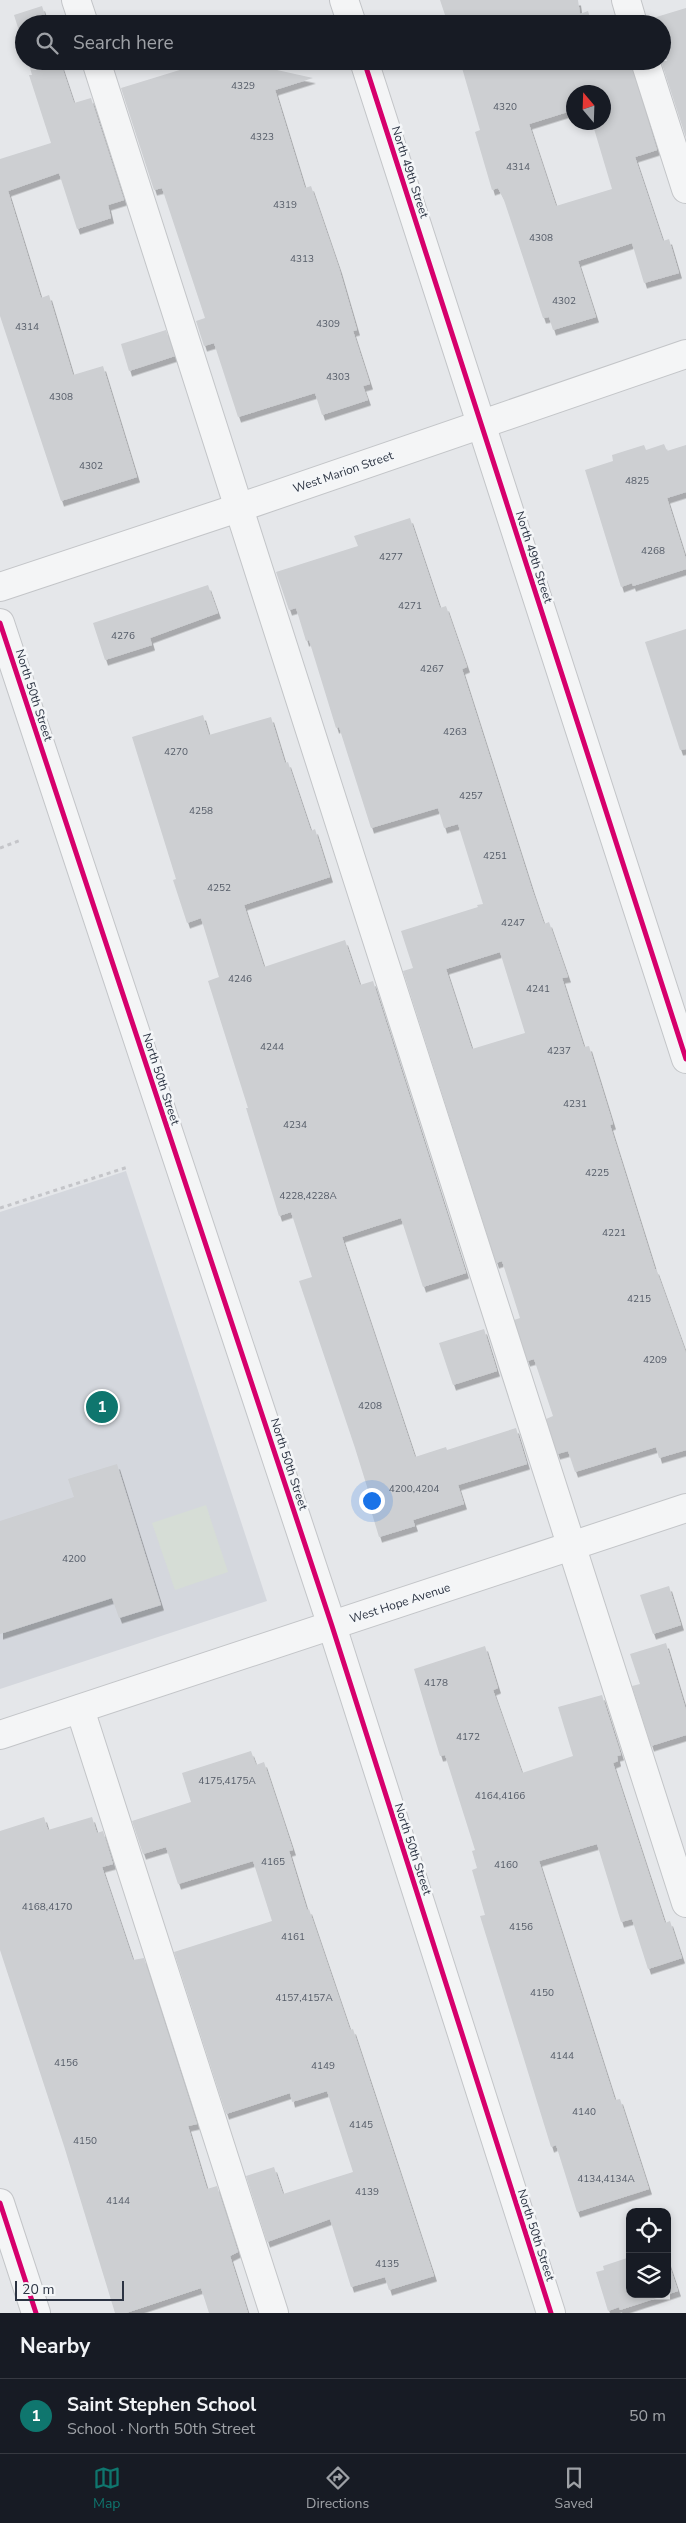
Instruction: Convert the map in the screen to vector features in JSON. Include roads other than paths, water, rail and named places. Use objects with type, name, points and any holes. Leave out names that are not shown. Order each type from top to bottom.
[{"type":"street","points":[[76,0],[81,15]]},
{"type":"street","points":[[344,0],[349,15]]},
{"type":"street","points":[[626,0],[630,15]]},
{"type":"street","points":[[99,70],[241,507],[569,1546],[686,1903]]},
{"type":"street","name":"North 49th Street","points":[[367,70],[686,1059]]},
{"type":"street","points":[[648,70],[686,189]]},
{"type":"street","name":"West Marion Street","points":[[0,587],[241,507],[686,354]]},
{"type":"street","name":"North 50th Street","points":[[0,623],[332,1626],[551,2313]]},
{"type":"street","name":"West Hope Avenue","points":[[0,1736],[686,1508]]},
{"type":"street","points":[[80,1709],[274,2313]]},
{"type":"street","points":[[0,2202],[36,2313]]},
{"type":"place","name":"Saint Stephen School","points":[[102,1407]]}]
